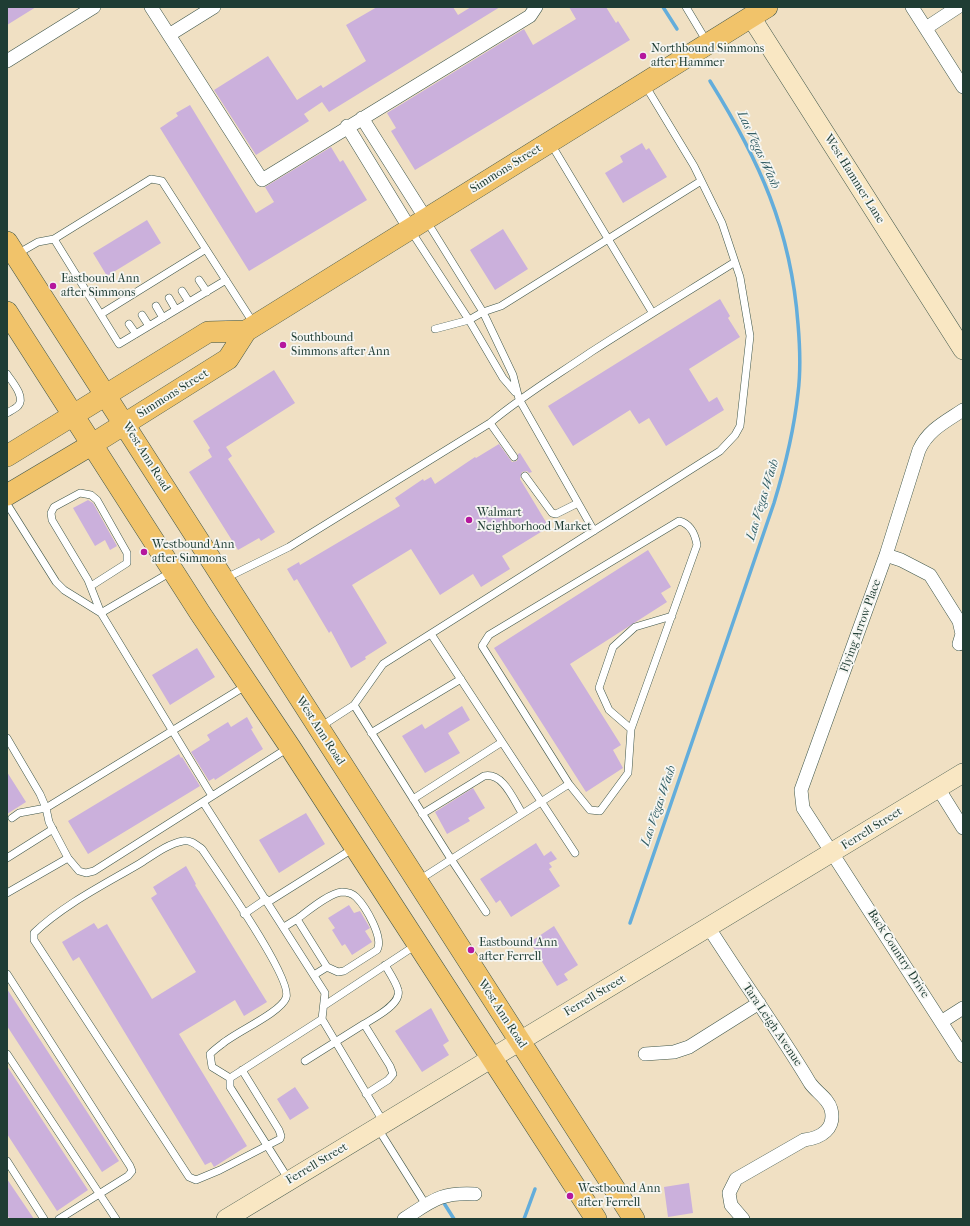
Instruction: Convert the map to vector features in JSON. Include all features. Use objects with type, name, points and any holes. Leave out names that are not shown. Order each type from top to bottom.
[{"type":"main road","name":"Simmons Street","points":[[7,495],[91,445],[228,359],[250,328],[708,44],[754,10]]},
{"type":"main road","name":"West Ann Road","points":[[11,248],[106,394],[318,729],[634,1219]]},
{"type":"main road","points":[[7,312],[91,445],[290,747],[596,1219]]},
{"type":"main road","points":[[7,456],[208,332],[250,328]]},
{"type":"main road","points":[[290,747],[318,729]]},
{"type":"street","points":[[7,61],[94,7]]},
{"type":"street","points":[[151,7],[262,180],[530,16],[536,7]]},
{"type":"street","points":[[170,35],[214,7]]},
{"type":"street","points":[[912,7],[963,87]]},
{"type":"street","points":[[926,28],[958,7]]},
{"type":"street","name":"West Hammer Lane","points":[[754,10],[963,350]]},
{"type":"street","points":[[362,118],[418,224]]},
{"type":"street","points":[[348,126],[418,224]]},
{"type":"street","name":"Flying Arrow Place","points":[[832,853],[803,808],[802,790],[886,555],[905,491],[925,438],[932,430],[963,410]]},
{"type":"street","points":[[886,555],[901,560],[930,575],[959,621],[962,634],[959,644]]},
{"type":"street","name":"Ferrell Street","points":[[226,1219],[963,773]]},
{"type":"street","points":[[938,788],[963,828]]},
{"type":"street","name":"Back Country Drive","points":[[832,853],[963,1056]]},
{"type":"street","name":"Tara Leigh Avenue","points":[[709,928],[743,982],[759,1003],[814,1088],[827,1101],[831,1109],[832,1122],[823,1135],[815,1139],[804,1140],[736,1179],[729,1193],[731,1205],[743,1219]]},
{"type":"street","points":[[645,1054],[674,1052],[689,1047],[759,1003]]},
{"type":"street","points":[[941,1022],[963,1008]]},
{"type":"street","points":[[404,1219],[438,1198],[454,1193],[475,1194]]},
{"type":"lane","points":[[686,7],[708,44]]},
{"type":"lane","points":[[318,729],[354,705],[383,664],[720,451],[735,435],[740,426],[750,336],[740,277],[722,223],[701,181],[644,84]]},
{"type":"lane","points":[[550,142],[652,312]]},
{"type":"lane","points":[[11,248],[54,239],[151,179],[162,181],[226,280],[250,328]]},
{"type":"lane","points":[[435,330],[469,320],[483,312],[501,306],[607,238],[701,181]]},
{"type":"lane","points":[[418,224],[483,312],[513,375],[515,392]]},
{"type":"lane","points":[[418,224],[469,320],[503,378],[515,392],[594,531]]},
{"type":"lane","points":[[54,239],[119,344],[226,280]]},
{"type":"lane","points":[[101,314],[119,307],[189,264],[206,249]]},
{"type":"lane","points":[[224,579],[289,548],[490,423],[519,399],[652,312],[735,262]]},
{"type":"lane","points":[[199,280],[207,292]]},
{"type":"lane","points":[[182,291],[189,302]]},
{"type":"lane","points":[[169,298],[176,310]]},
{"type":"lane","points":[[156,306],[163,318]]},
{"type":"lane","points":[[142,315],[149,326]]},
{"type":"lane","points":[[129,324],[136,334]]},
{"type":"lane","points":[[7,374],[19,393],[20,401],[18,406],[7,413]]},
{"type":"lane","points":[[490,423],[514,457]]},
{"type":"lane","points":[[525,476],[552,513],[556,514],[578,503]]},
{"type":"lane","points":[[91,586],[127,563],[127,553],[97,500],[91,494],[80,493],[54,507],[51,512],[52,520],[91,586],[101,613],[212,796]]},
{"type":"lane","points":[[7,504],[56,582],[64,590],[101,613]]},
{"type":"lane","points":[[679,521],[686,523],[690,527],[695,535],[697,545],[631,729],[628,773],[600,810],[590,810],[569,784],[482,646],[483,642],[489,635],[679,521]]},
{"type":"lane","points":[[101,613],[173,570]]},
{"type":"lane","points":[[631,729],[609,710],[599,688],[613,647],[635,627],[672,616]]},
{"type":"lane","points":[[431,634],[575,853]]},
{"type":"lane","points":[[371,732],[461,679]]},
{"type":"lane","points":[[12,818],[19,813],[46,808],[248,684]]},
{"type":"lane","points":[[354,705],[450,859],[486,912]]},
{"type":"lane","points":[[7,738],[40,794],[46,808],[49,822],[68,858],[79,871],[86,873],[94,871],[290,747]]},
{"type":"lane","points":[[413,799],[502,742]]},
{"type":"lane","points":[[422,814],[484,776],[490,774],[499,778],[522,814]]},
{"type":"lane","points":[[417,882],[450,859],[569,784]]},
{"type":"lane","points":[[204,802],[325,993],[325,1005],[322,1019],[366,1094],[380,1125],[426,1205]]},
{"type":"lane","points":[[7,858],[53,829]]},
{"type":"lane","points":[[230,1078],[212,1067],[210,1054],[222,1043],[279,1007],[286,998],[286,986],[273,959],[202,849],[191,841],[182,841],[166,848],[88,894],[43,925],[34,933],[34,940],[189,1177],[196,1180],[268,1147],[280,1139],[281,1136],[242,1070]]},
{"type":"lane","points":[[244,914],[355,847]]},
{"type":"lane","points":[[7,893],[68,858]]},
{"type":"lane","points":[[284,927],[334,894],[342,892],[349,893],[357,898],[373,924],[379,942],[377,950],[344,971],[338,972],[327,968],[297,919]]},
{"type":"lane","points":[[325,1005],[418,944]]},
{"type":"lane","points":[[305,1061],[336,1043],[393,1005],[398,997],[399,991],[386,964]]},
{"type":"lane","points":[[314,975],[327,968]]},
{"type":"lane","points":[[7,974],[132,1171],[128,1176],[59,1219]]},
{"type":"lane","points":[[230,1078],[322,1019]]},
{"type":"lane","points":[[364,1024],[390,1066],[392,1074],[388,1080],[366,1094]]},
{"type":"lane","points":[[7,1054],[116,1219]]},
{"type":"lane","points":[[230,1078],[230,1087],[290,1180]]},
{"type":"lane","points":[[7,1161],[44,1219]]},
{"type":"building","points":[[7,7],[36,7],[7,25]]},
{"type":"building","points":[[377,7],[453,7],[458,15],[471,7],[500,7],[329,112],[322,102],[304,114],[309,121],[256,155],[214,90],[268,56],[297,100],[321,85],[323,88],[366,61],[346,25]]},
{"type":"building","points":[[569,7],[606,7],[616,23],[618,21],[630,40],[415,170],[391,131],[396,128],[387,113],[524,29],[533,45],[576,19]]},
{"type":"building","points":[[190,105],[256,213],[274,202],[265,187],[331,147],[340,162],[343,160],[367,200],[249,271],[160,128],[178,116],[176,113]]},
{"type":"building","points":[[642,143],[646,150],[649,148],[667,177],[623,203],[605,173],[623,162],[620,156]]},
{"type":"building","points":[[147,220],[161,243],[107,276],[93,253]]},
{"type":"building","points":[[503,229],[528,269],[495,290],[470,250]]},
{"type":"building","points":[[720,299],[730,316],[728,318],[740,337],[689,369],[709,402],[717,397],[724,410],[666,446],[649,418],[639,424],[630,410],[573,446],[548,406]]},
{"type":"building","points":[[274,370],[295,403],[226,447],[232,456],[228,459],[275,532],[261,541],[259,538],[238,550],[189,472],[212,457],[208,450],[210,448],[193,421]]},
{"type":"building","name":"Walmart Neighborhood Market","points":[[499,444],[512,462],[517,461],[518,454],[520,453],[532,472],[522,472],[520,479],[549,527],[502,556],[510,569],[481,587],[473,574],[440,595],[411,549],[352,585],[387,643],[351,668],[331,631],[329,633],[297,579],[294,581],[287,569],[299,562],[300,565],[400,506],[395,498],[423,479],[424,481],[431,477],[435,484],[475,457],[476,458]]},
{"type":"building","points":[[88,500],[93,503],[117,546],[110,550],[105,540],[95,546],[73,508]]},
{"type":"building","points":[[648,550],[671,587],[661,593],[667,602],[570,664],[621,745],[613,750],[623,768],[586,792],[494,648]]},
{"type":"building","points":[[197,648],[215,677],[170,705],[152,675]]},
{"type":"building","points":[[462,706],[470,720],[448,733],[460,753],[425,773],[402,736],[422,724],[425,729]]},
{"type":"building","points":[[247,717],[253,728],[251,729],[263,749],[215,780],[214,778],[209,781],[191,752],[210,740],[207,735],[228,722],[231,727]]},
{"type":"building","points":[[179,754],[200,786],[88,854],[68,821]]},
{"type":"building","points":[[7,772],[26,802],[7,814]]},
{"type":"building","points":[[473,788],[485,808],[468,818],[470,821],[447,834],[435,812]]},
{"type":"building","points":[[306,813],[325,844],[279,873],[259,840]]},
{"type":"building","points":[[536,843],[544,856],[551,851],[557,859],[549,863],[552,867],[549,869],[560,886],[511,917],[500,900],[496,903],[480,879]]},
{"type":"building","points":[[186,866],[196,884],[195,885],[267,1002],[244,1016],[235,1000],[179,1034],[247,1146],[214,1167],[211,1162],[205,1165],[79,957],[73,961],[62,942],[94,923],[98,929],[107,924],[152,999],[196,972],[151,898],[157,894],[153,887]]},
{"type":"building","points":[[349,905],[354,913],[360,911],[370,928],[365,931],[372,942],[352,955],[345,944],[342,946],[332,930],[335,928],[328,918]]},
{"type":"building","points":[[554,926],[578,965],[564,974],[568,980],[557,986],[530,942]]},
{"type":"building","points":[[7,989],[119,1161],[102,1172],[7,1026]]},
{"type":"building","points":[[431,1008],[449,1041],[443,1045],[449,1055],[422,1072],[395,1031]]},
{"type":"building","points":[[7,1066],[88,1190],[57,1211],[7,1134]]},
{"type":"building","points":[[295,1087],[309,1108],[290,1120],[277,1099]]},
{"type":"building","points":[[7,1179],[34,1219],[10,1219],[7,1215]]},
{"type":"building","points":[[689,1183],[693,1213],[668,1217],[664,1187]]},
{"type":"waterway","name":"Las Vegas Wash","points":[[663,7],[677,29]]},
{"type":"waterway","name":"Las Vegas Wash","points":[[630,923],[774,503],[792,435],[799,384],[799,341],[794,290],[780,226],[770,196],[758,168],[728,110],[710,81]]},
{"type":"waterway","name":"Las Vegas Wash","points":[[524,1219],[535,1189]]},
{"type":"waterway","points":[[442,1200],[454,1219]]},
{"type":"place","name":"Northbound Simmons after Hammer","points":[[643,56]]},
{"type":"place","name":"Eastbound Ann after Simmons","points":[[53,286]]},
{"type":"place","name":"Southbound Simmons after Ann","points":[[283,345]]},
{"type":"place","name":"Walmart Neighborhood Market","points":[[469,520]]},
{"type":"place","name":"Westbound Ann after Simmons","points":[[144,552]]},
{"type":"place","name":"Eastbound Ann after Ferrell","points":[[471,950]]},
{"type":"place","name":"Westbound Ann after Ferrell","points":[[570,1196]]}]
